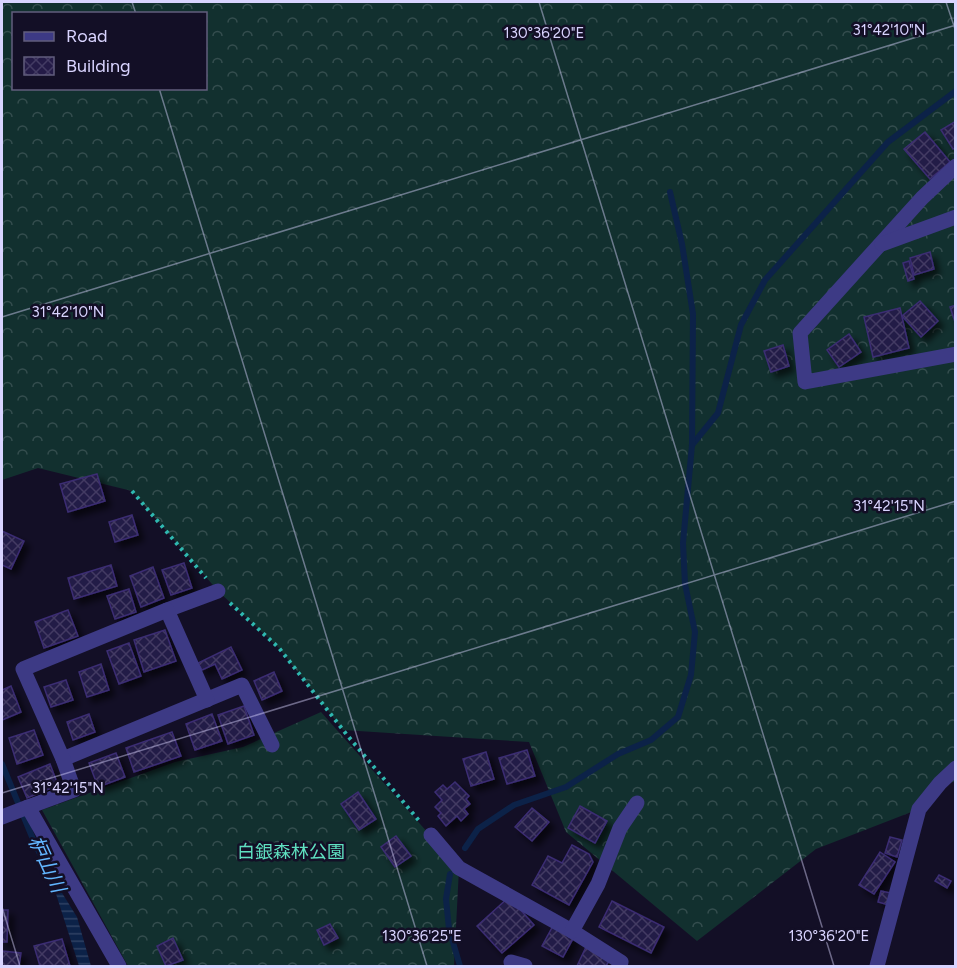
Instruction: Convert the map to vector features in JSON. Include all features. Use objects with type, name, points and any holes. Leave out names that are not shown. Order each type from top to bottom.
[{"type":"street","points":[[956,166],[922,198],[800,333],[805,382],[956,354]]},
{"type":"street","points":[[879,245],[956,217]]},
{"type":"street","points":[[4,816],[74,790],[63,759],[23,669],[218,591]]},
{"type":"street","points":[[167,610],[207,700]]},
{"type":"street","points":[[63,759],[242,685],[272,745]]},
{"type":"street","points":[[877,966],[919,809],[940,783],[956,768]]},
{"type":"street","points":[[573,931],[598,884],[620,828],[637,803]]},
{"type":"street","points":[[28,808],[119,966]]},
{"type":"street","points":[[431,835],[459,868],[573,931],[621,962],[620,966]]},
{"type":"path","points":[[132,491],[218,591],[279,648],[347,735],[431,835]]},
{"type":"green space","points":[[2,2],[955,2],[955,782],[940,783],[919,809],[816,849],[697,941],[566,832],[529,742],[343,730],[279,648],[218,591],[132,491],[38,468],[2,480]]},
{"type":"green space","name":"白銀森林公園","points":[[321,712],[459,868],[454,966],[128,966],[42,810],[175,762],[243,747]]},
{"type":"water","name":"枦山川","points":[[49,872],[77,917],[91,966],[79,966]]},
{"type":"building","points":[[956,121],[956,147],[953,149],[941,130]]},
{"type":"building","points":[[925,132],[950,162],[930,179],[904,149]]},
{"type":"building","points":[[930,252],[934,269],[914,275],[910,258]]},
{"type":"building","points":[[909,261],[914,279],[908,281],[903,263]]},
{"type":"building","points":[[920,301],[938,321],[921,337],[902,316]]},
{"type":"building","points":[[956,305],[956,325],[950,307]]},
{"type":"building","points":[[900,308],[909,348],[873,357],[864,317]]},
{"type":"building","points":[[849,334],[861,352],[839,367],[827,350]]},
{"type":"building","points":[[783,345],[789,366],[771,372],[764,351]]},
{"type":"building","points":[[97,474],[105,501],[68,512],[60,484]]},
{"type":"building","points":[[132,515],[138,535],[115,542],[109,522]]},
{"type":"building","points":[[2,531],[24,541],[11,569],[2,565]]},
{"type":"building","points":[[184,563],[192,588],[171,595],[162,570]]},
{"type":"building","points":[[111,565],[117,586],[74,599],[68,578]]},
{"type":"building","points":[[153,567],[164,598],[141,607],[130,576]]},
{"type":"building","points":[[129,589],[136,612],[115,619],[107,596]]},
{"type":"building","points":[[68,610],[78,636],[44,648],[35,622]]},
{"type":"building","points":[[165,630],[176,661],[144,672],[134,640]]},
{"type":"building","points":[[129,643],[141,676],[119,684],[107,651]]},
{"type":"building","points":[[231,647],[242,670],[222,679],[215,664],[202,670],[198,663]]},
{"type":"building","points":[[101,664],[109,690],[87,697],[79,672]]},
{"type":"building","points":[[274,672],[282,691],[262,700],[254,681]]},
{"type":"building","points":[[66,680],[73,700],[51,707],[44,687]]},
{"type":"building","points":[[11,686],[21,712],[2,720],[2,690]]},
{"type":"building","points":[[244,706],[254,735],[228,744],[218,715]]},
{"type":"building","points":[[89,714],[95,732],[73,740],[67,722]]},
{"type":"building","points":[[212,714],[222,741],[195,750],[186,724]]},
{"type":"building","points":[[34,730],[43,755],[17,764],[9,738]]},
{"type":"building","points":[[172,732],[181,756],[134,772],[126,748]]},
{"type":"building","points":[[527,750],[535,776],[507,784],[499,758]]},
{"type":"building","points":[[486,752],[494,779],[471,786],[463,759]]},
{"type":"building","points":[[116,753],[125,777],[98,787],[89,763]]},
{"type":"building","points":[[50,764],[58,785],[27,798],[18,777]]},
{"type":"building","points":[[455,782],[469,796],[466,799],[470,804],[464,809],[468,814],[461,821],[457,816],[446,826],[438,816],[441,813],[435,807],[442,800],[435,792],[443,785],[447,789]]},
{"type":"building","points":[[358,792],[376,819],[359,830],[341,804]]},
{"type":"building","points":[[580,806],[607,821],[595,843],[568,828]]},
{"type":"building","points":[[532,808],[549,822],[532,841],[515,827]]},
{"type":"building","points":[[396,836],[411,856],[395,867],[381,847]]},
{"type":"building","points":[[890,837],[902,840],[897,857],[885,853]]},
{"type":"building","points":[[572,845],[589,854],[593,862],[569,905],[532,885],[548,856],[562,863]]},
{"type":"building","points":[[880,852],[895,862],[874,894],[859,885]]},
{"type":"building","points":[[939,875],[951,881],[947,888],[935,881]]},
{"type":"building","points":[[881,891],[891,893],[889,905],[878,902]]},
{"type":"building","points":[[509,897],[534,925],[502,953],[477,926]]},
{"type":"building","points":[[612,901],[664,927],[651,953],[599,927]]},
{"type":"building","points":[[2,910],[8,910],[7,942],[2,942]]},
{"type":"building","points":[[330,924],[338,938],[324,945],[317,930]]},
{"type":"building","points":[[554,924],[575,935],[563,957],[542,946]]},
{"type":"building","points":[[173,938],[183,960],[166,966],[157,946]]},
{"type":"building","points":[[62,939],[70,966],[40,966],[34,946]]},
{"type":"building","points":[[586,947],[610,959],[606,966],[577,966]]},
{"type":"building","points":[[2,951],[21,953],[19,966],[2,966]]},
{"type":"waterway","points":[[692,445],[718,413],[741,325],[765,280],[888,142],[956,91]]},
{"type":"waterway","points":[[465,848],[478,829],[514,805],[566,787],[618,754],[651,740],[678,717],[691,675],[695,632],[685,584],[683,543],[692,445],[693,314],[682,244],[670,192]]},
{"type":"waterway","name":"枦山川","points":[[2,764],[35,844],[52,878]]},
{"type":"waterway","points":[[450,874],[446,899],[449,929],[460,966]]}]
